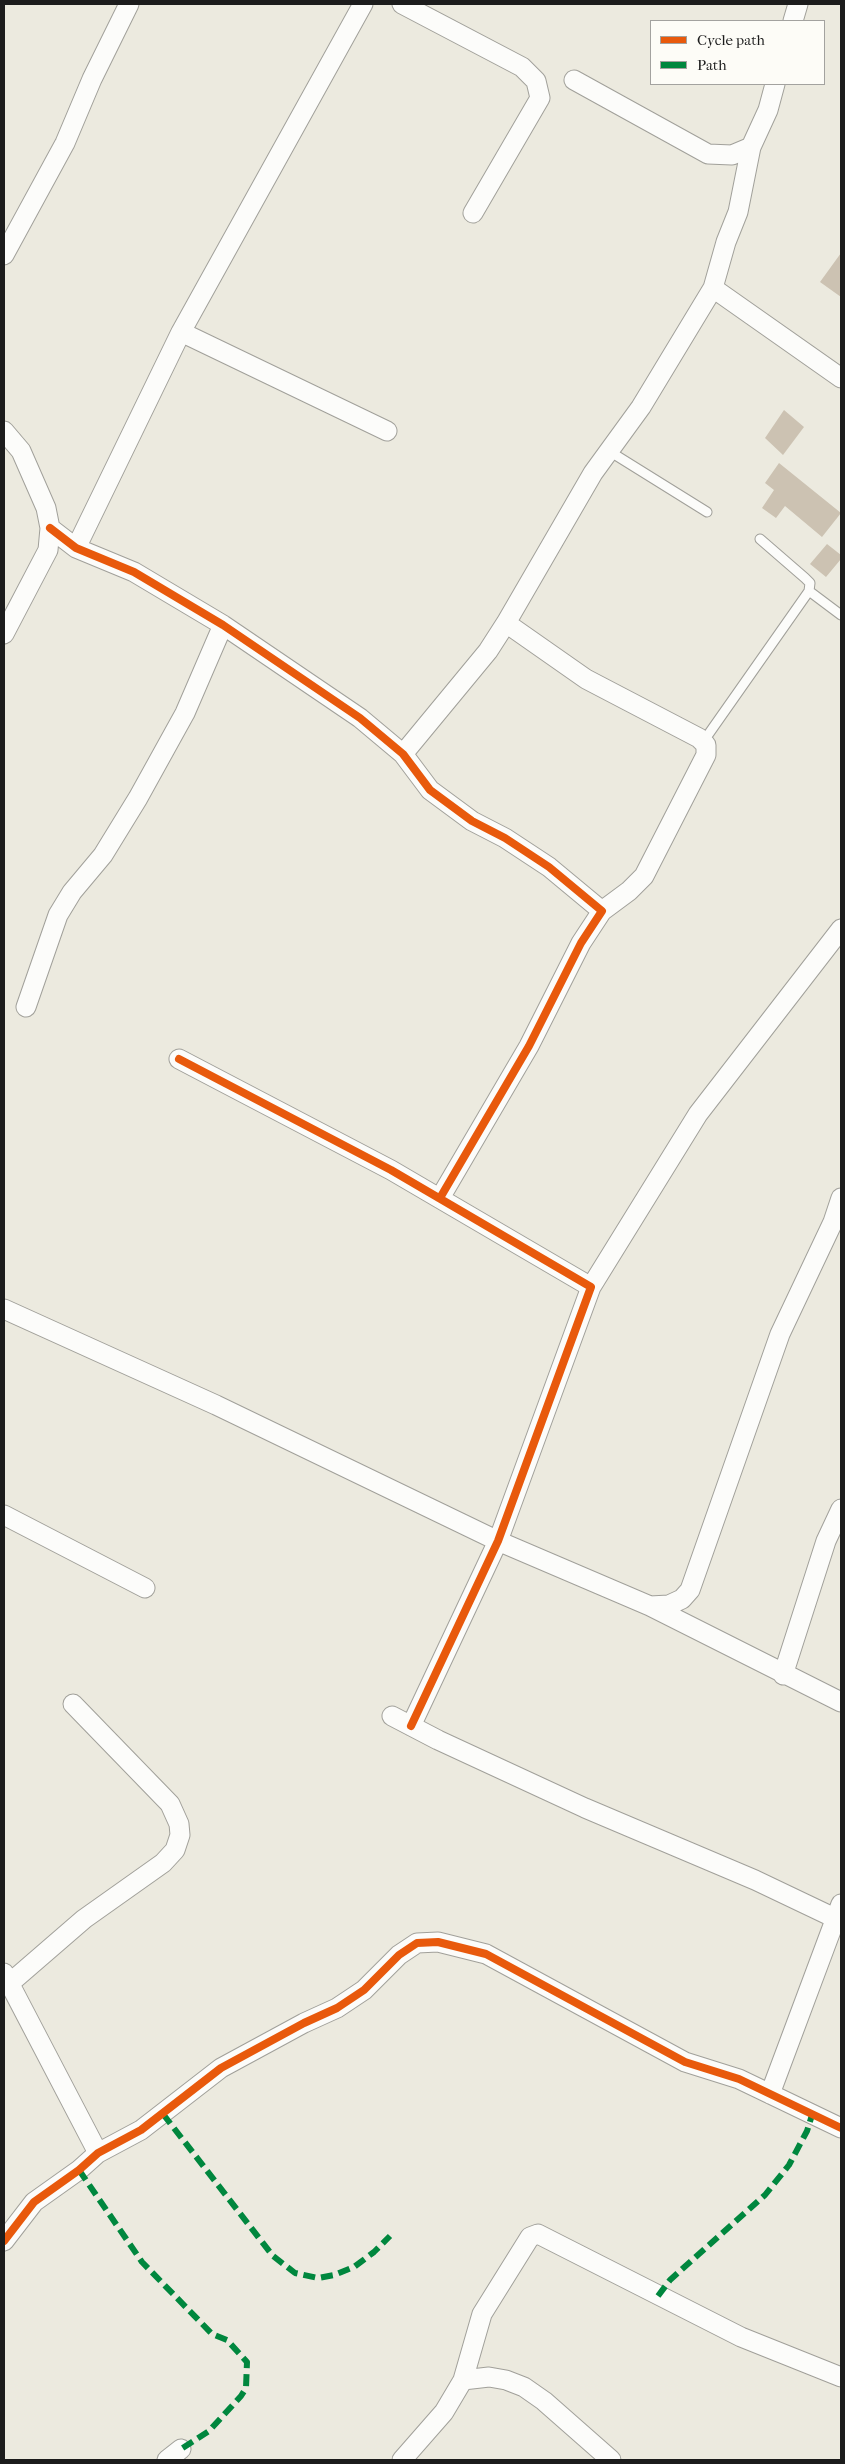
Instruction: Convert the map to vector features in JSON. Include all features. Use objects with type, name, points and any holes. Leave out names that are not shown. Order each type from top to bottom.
[{"type":"street","points":[[4,255],[65,143],[92,79],[129,4]]},
{"type":"street","points":[[76,548],[181,332],[363,4]]},
{"type":"street","points":[[402,4],[522,67],[536,81],[540,98],[473,213]]},
{"type":"street","points":[[793,20],[798,4]]},
{"type":"street","points":[[574,80],[708,154],[732,155],[751,147]]},
{"type":"street","points":[[403,754],[488,651],[593,473],[641,407],[713,288],[726,242],[738,212],[751,147],[768,110],[776,85]]},
{"type":"street","points":[[713,288],[841,378]]},
{"type":"street","points":[[181,332],[387,431]]},
{"type":"street","points":[[4,431],[21,450],[46,508],[50,528],[48,550],[4,634]]},
{"type":"street","points":[[50,528],[76,548],[134,572],[223,625],[360,718],[403,754],[430,790],[472,821],[504,838],[549,868],[602,911]]},
{"type":"street","points":[[440,1198],[529,1046],[581,943],[602,911],[629,891],[644,876],[706,755],[706,745],[703,742],[603,689],[506,623]]},
{"type":"street","points":[[26,1007],[58,915],[72,892],[103,855],[138,798],[185,713],[223,625]]},
{"type":"street","points":[[411,1726],[498,1541],[591,1287],[698,1114],[841,929]]},
{"type":"street","points":[[179,1059],[440,1198],[591,1287]]},
{"type":"street","points":[[650,1606],[670,1605],[682,1599],[690,1590],[780,1334],[833,1222],[841,1198]]},
{"type":"street","points":[[4,1308],[216,1405],[498,1541],[650,1606],[783,1675],[841,1702]]},
{"type":"street","points":[[783,1675],[826,1541],[841,1509]]},
{"type":"street","points":[[4,1515],[145,1588]]},
{"type":"street","points":[[73,1704],[170,1804],[179,1824],[180,1835],[175,1850],[163,1864],[119,1897],[84,1919],[7,1977],[98,2153]]},
{"type":"street","points":[[392,1716],[585,1808],[839,1914],[770,2094]]},
{"type":"street","points":[[4,2241],[34,2202],[79,2170],[98,2153],[141,2130],[221,2068],[304,2023],[337,2008],[364,1990],[399,1955],[417,1944],[438,1942],[486,1954],[685,2062],[739,2079],[841,2128]]},
{"type":"street","points":[[402,2460],[444,2412],[463,2380],[482,2314],[530,2237],[538,2234],[741,2338],[841,2377]]},
{"type":"street","points":[[463,2380],[489,2377],[506,2380],[524,2387],[544,2401],[611,2460]]},
{"type":"lane","points":[[609,451],[707,512]]},
{"type":"lane","points":[[703,742],[809,591],[810,583],[760,539]]},
{"type":"lane","points":[[809,591],[841,614]]},
{"type":"building","points":[[841,253],[841,297],[820,282]]},
{"type":"building","points":[[784,410],[804,427],[783,455],[765,438]]},
{"type":"building","points":[[779,463],[841,513],[822,537],[785,506],[776,518],[762,508],[774,490],[765,483]]},
{"type":"building","points":[[827,544],[841,555],[841,559],[826,577],[810,564]]},
{"type":"marked path","points":[[163,2114],[273,2256],[295,2273],[318,2278],[334,2275],[354,2267],[374,2252],[390,2236]]},
{"type":"marked path","points":[[658,2296],[670,2280],[765,2195],[789,2165],[807,2131],[812,2115]]},
{"type":"marked path","points":[[79,2170],[142,2262],[212,2334],[227,2340],[247,2362],[246,2388],[241,2396],[209,2431],[181,2449]]},
{"type":"cycle path","points":[[50,528],[76,548],[134,572],[223,625],[360,718],[403,754],[430,790],[472,821],[505,838],[549,867],[602,911],[581,943],[529,1046],[440,1198]]},
{"type":"cycle path","points":[[179,1059],[391,1170],[591,1287],[498,1541],[411,1726]]},
{"type":"cycle path","points":[[4,2241],[34,2202],[79,2170],[98,2153],[141,2130],[221,2068],[304,2023],[337,2008],[364,1990],[399,1955],[417,1943],[438,1942],[486,1954],[685,2062],[739,2079],[841,2128]]}]
